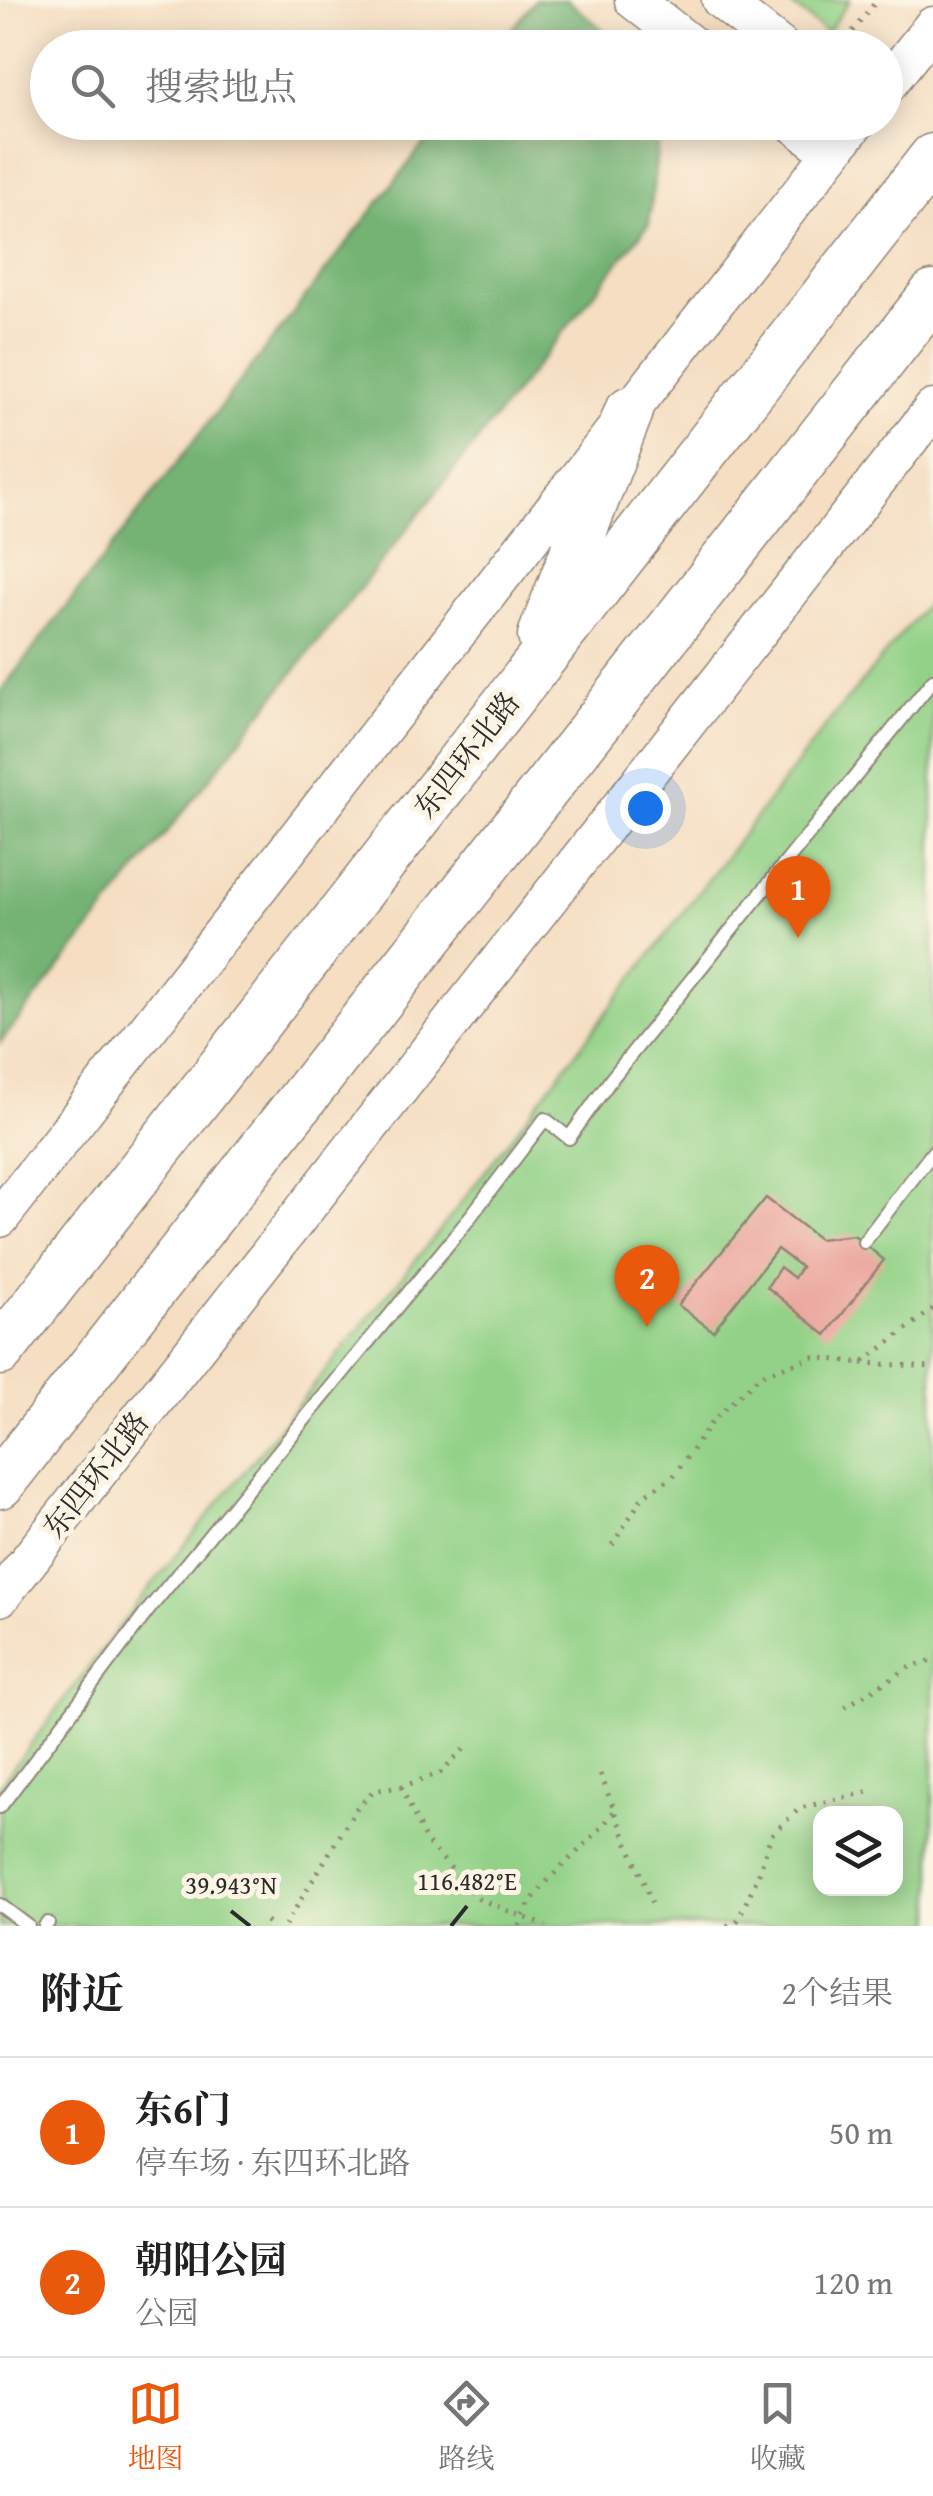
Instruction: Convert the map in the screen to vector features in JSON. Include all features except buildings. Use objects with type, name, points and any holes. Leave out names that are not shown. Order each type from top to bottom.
[{"type":"highway","name":"东四环北路","points":[[0,1351],[933,158]]},
{"type":"highway","points":[[0,1484],[933,295]]},
{"type":"highway","points":[[807,456],[933,338]]},
{"type":"highway","points":[[524,682],[629,411]]},
{"type":"street","points":[[634,0],[672,30]]},
{"type":"street","points":[[721,0],[759,30]]},
{"type":"street","points":[[903,64],[933,26]]},
{"type":"street","points":[[815,140],[831,153]]},
{"type":"street","points":[[0,1218],[841,140]]},
{"type":"street","name":"东四环北路","points":[[0,1597],[933,409]]},
{"type":"lane","points":[[0,1807],[150,1608],[464,1225],[545,1119],[569,1138],[612,1078],[933,680]]},
{"type":"lane","points":[[864,1242],[933,1152]]},
{"type":"lane","points":[[0,1906],[28,1926]]},
{"type":"path","points":[[854,30],[877,0]]},
{"type":"path","points":[[862,1363],[933,1310]]},
{"type":"path","points":[[612,1545],[644,1495],[674,1477],[713,1420],[761,1375],[813,1357],[933,1367]]},
{"type":"path","points":[[845,1708],[910,1668],[933,1660]]},
{"type":"path","points":[[284,1926],[356,1809],[373,1791],[401,1787],[440,1773],[464,1749]]},
{"type":"path","points":[[600,1774],[654,1908]]},
{"type":"path","points":[[401,1787],[426,1841],[479,1899],[546,1926]]},
{"type":"path","points":[[727,1926],[738,1920],[758,1876],[770,1835],[800,1808],[867,1792]]},
{"type":"path","points":[[519,1926],[555,1871],[598,1835],[614,1810]]},
{"type":"path","points":[[266,1921],[273,1926]]},
{"type":"green space","points":[[535,0],[567,0],[603,30],[511,30]]},
{"type":"green space","points":[[785,0],[850,0],[829,30],[823,30]]},
{"type":"green space","points":[[427,140],[658,140],[649,224],[0,1043],[0,692]]},
{"type":"green space","points":[[933,596],[933,1926],[0,1926],[0,1785],[139,1601],[448,1220],[832,718]]},
{"type":"place","name":"东6门","points":[[798,938]]},
{"type":"place","name":"朝阳公园","points":[[647,1327]]}]
